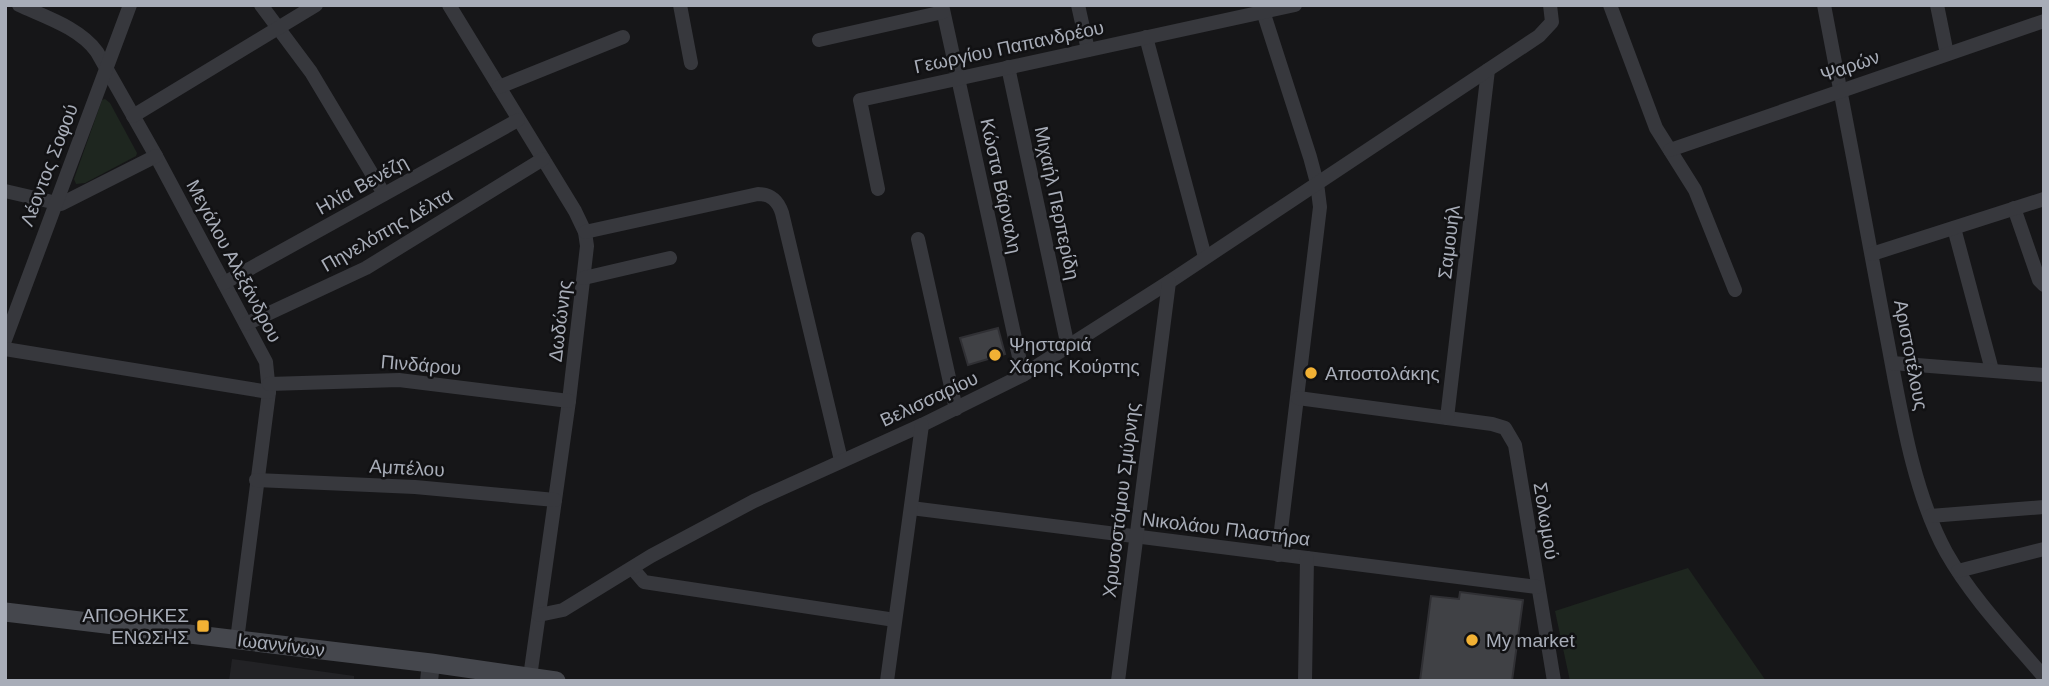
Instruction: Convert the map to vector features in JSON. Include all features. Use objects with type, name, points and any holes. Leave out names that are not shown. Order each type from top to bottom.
[{"type":"main road","name":"Ιωαννίνων","points":[[5,612],[237,640],[430,672],[530,677],[556,681]]},
{"type":"street","name":"Μεγάλου Αλεξάνδρου","points":[[19,5],[66,27],[89,42],[156,156],[266,362],[269,388],[237,640]]},
{"type":"street","name":"Λέοντος Σοφού","points":[[5,340],[130,5]]},
{"type":"street","points":[[261,5],[311,72],[384,194]]},
{"type":"street","points":[[133,116],[316,5]]},
{"type":"street","name":"Δωδώνης","points":[[449,5],[575,211],[585,232],[587,252],[569,401],[530,677]]},
{"type":"street","points":[[680,5],[691,63]]},
{"type":"street","points":[[1078,5],[1088,50]]},
{"type":"street","name":"Γεωργίου Παπανδρέου","points":[[878,188],[860,100],[1262,9],[1295,5]]},
{"type":"street","name":"Βελισσαρίου","points":[[539,615],[564,610],[754,501],[922,425],[1023,375],[1547,30],[1553,18],[1550,5]]},
{"type":"street","points":[[1610,5],[1656,128],[1695,190],[1735,290]]},
{"type":"street","name":"Αριστοτέλους","points":[[1824,5],[1892,363],[1918,479],[1930,516],[1958,571],[2044,677]]},
{"type":"street","points":[[1937,5],[1947,54]]},
{"type":"street","points":[[819,40],[942,9]]},
{"type":"street","name":"Κώστα Βάρναλη","points":[[942,9],[1023,375]]},
{"type":"street","points":[[1262,9],[1317,183],[1320,221],[1278,555]]},
{"type":"street","name":"Ψαρών","points":[[1670,150],[2044,21]]},
{"type":"street","points":[[499,87],[623,37]]},
{"type":"street","points":[[1146,37],[1205,257]]},
{"type":"street","name":"Μιχαήλ Περπερίδη","points":[[1008,67],[1068,347]]},
{"type":"street","name":"Σαμουήλ","points":[[1447,418],[1488,70]]},
{"type":"street","name":"Ηλία Βενέζη","points":[[224,283],[518,120]]},
{"type":"street","points":[[5,191],[55,204],[66,202],[156,156]]},
{"type":"street","name":"Πηνελόπης Δέλτα","points":[[246,324],[366,268],[543,159]]},
{"type":"street","points":[[585,232],[758,194],[770,196],[777,202],[782,213],[841,460]]},
{"type":"street","points":[[1872,254],[2044,199]]},
{"type":"street","points":[[2014,208],[2040,282],[2044,285]]},
{"type":"street","points":[[1954,228],[1992,370]]},
{"type":"street","points":[[918,239],[956,409]]},
{"type":"street","points":[[584,278],[670,258]]},
{"type":"street","name":"Χρυσοστόμου Σμύρνης","points":[[1118,681],[1168,282]]},
{"type":"street","name":"Πινδάρου","points":[[5,349],[269,388],[399,380],[569,401]]},
{"type":"street","points":[[1892,363],[2044,374]]},
{"type":"street","name":"Σολωμού","points":[[1298,398],[1498,425],[1510,434],[1515,445],[1554,681]]},
{"type":"street","points":[[887,681],[922,425]]},
{"type":"street","name":"Αμπέλου","points":[[256,480],[439,489],[555,500]]},
{"type":"street","points":[[1930,516],[2044,507]]},
{"type":"street","name":"Νικολάου Πλαστήρα","points":[[911,508],[1537,587]]},
{"type":"street","points":[[1958,571],[2044,549]]},
{"type":"street","points":[[1305,681],[1307,558]]},
{"type":"street","points":[[633,569],[644,582],[895,620]]},
{"type":"shaded area","points":[[102,100],[110,103],[137,153],[136,156],[85,183],[76,184],[74,179]]},
{"type":"shaded area","points":[[1688,568],[1766,681],[1570,681],[1555,611]]},
{"type":"shaded area","points":[[232,659],[354,676],[354,681],[229,681]]},
{"type":"building","points":[[998,328],[1005,354],[968,365],[960,338]]},
{"type":"building","name":"My market","points":[[1460,592],[1523,600],[1512,681],[1420,681],[1431,596],[1459,599]]},
{"type":"place","name":"Ψησταριά Χάρης Κούρτης","points":[[995,355]]},
{"type":"place","name":"Αποστολάκης","points":[[1311,373]]},
{"type":"place","name":"ΑΠΟΘΗΚΕΣ ΕΝΩΣΗΣ","points":[[203,626]]},
{"type":"place","name":"My market","points":[[1472,640]]}]
